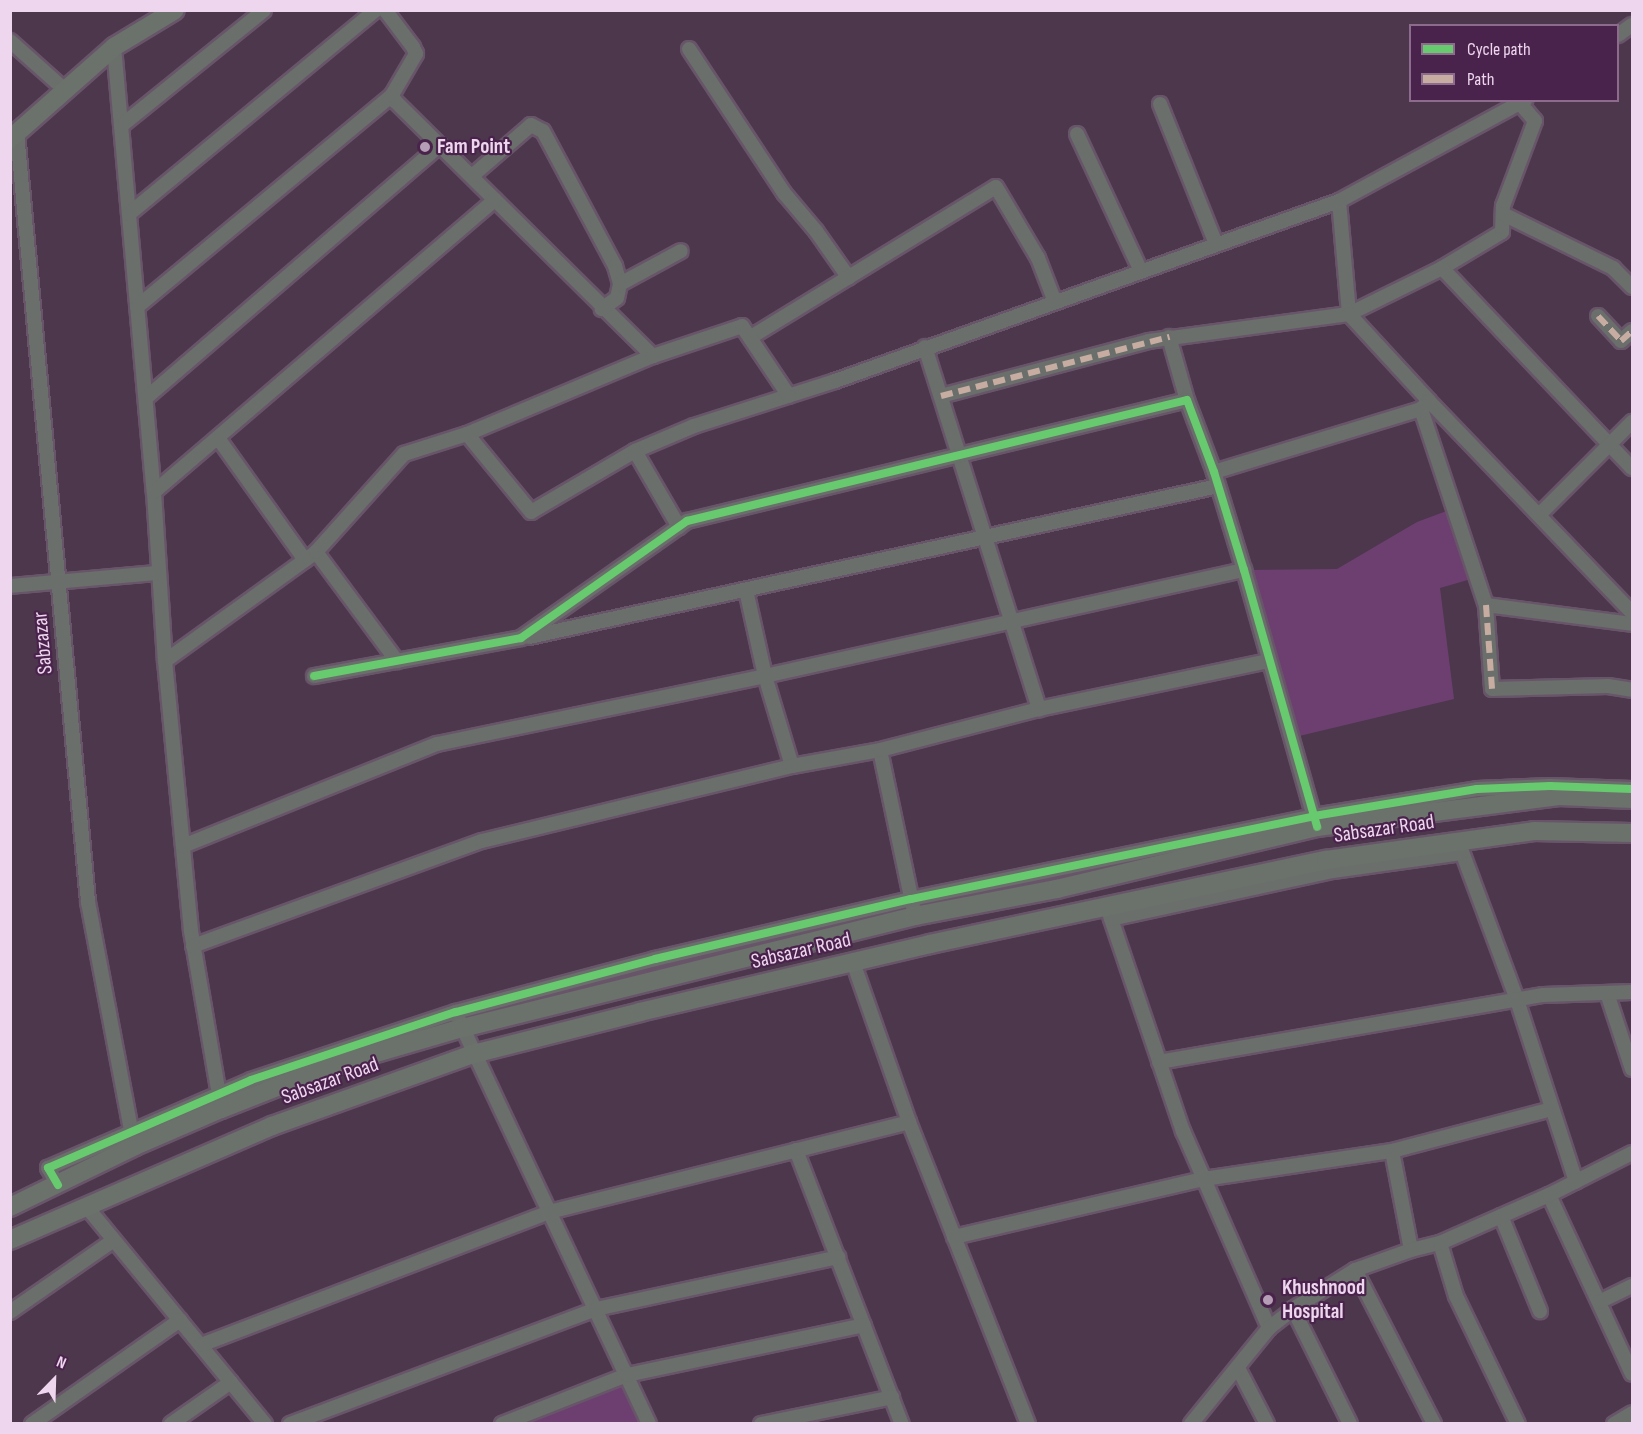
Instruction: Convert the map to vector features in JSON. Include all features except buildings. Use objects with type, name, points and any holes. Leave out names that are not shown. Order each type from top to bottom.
[{"type":"main road","points":[[14,136],[114,47],[175,10]]},
{"type":"main road","name":"Sabsazar Road","points":[[10,1206],[58,1185],[133,1139],[220,1101],[331,1066],[459,1020],[913,908],[1057,889],[1315,821],[1559,796],[1632,799]]},
{"type":"main road","name":"Sabsazar Road","points":[[10,1240],[272,1126],[473,1054],[853,962],[1064,916],[1109,913],[1326,860],[1460,847],[1534,831],[1632,833]]},
{"type":"main road","points":[[1057,889],[1064,916]]},
{"type":"street","points":[[121,126],[264,10]]},
{"type":"street","points":[[129,214],[376,10]]},
{"type":"street","points":[[137,307],[392,95],[416,54],[413,46],[385,10]]},
{"type":"street","points":[[1619,34],[1632,25]]},
{"type":"street","points":[[10,40],[64,90]]},
{"type":"street","points":[[114,47],[154,492],[157,573],[193,946],[220,1101]]},
{"type":"street","points":[[689,50],[784,193],[816,231],[849,278]]},
{"type":"street","points":[[392,95],[395,101],[602,309],[653,356]]},
{"type":"street","points":[[467,434],[531,512],[635,451],[694,426],[789,396],[1339,201],[1523,102],[1535,121],[1503,206],[1502,232],[1442,268],[1350,314],[1169,337],[941,396]]},
{"type":"street","points":[[1160,104],[1216,244]]},
{"type":"street","points":[[472,176],[531,125],[538,126],[604,245],[620,284],[617,298],[602,309]]},
{"type":"street","points":[[1077,134],[1141,271]]},
{"type":"street","name":"Sabzazar","points":[[14,136],[59,583],[88,902],[133,1139]]},
{"type":"street","points":[[146,398],[440,145]]},
{"type":"street","points":[[751,337],[996,187],[1038,258],[1055,302]]},
{"type":"street","points":[[154,492],[495,200]]},
{"type":"street","points":[[1339,201],[1350,314],[1425,405],[1539,515],[1632,613]]},
{"type":"street","points":[[1503,214],[1613,268],[1632,287]]},
{"type":"street","points":[[620,284],[681,251]]},
{"type":"street","points":[[1442,268],[1632,468]]},
{"type":"street","points":[[1598,316],[1622,341],[1632,331]]},
{"type":"street","points":[[165,661],[310,556],[404,454],[467,434],[653,356],[742,326],[789,396]]},
{"type":"street","points":[[1169,337],[1187,400],[1214,472],[1244,570],[1315,821]]},
{"type":"street","points":[[925,347],[1039,709]]},
{"type":"street","points":[[521,638],[687,521],[958,453],[1187,400]]},
{"type":"street","points":[[1214,472],[1425,405]]},
{"type":"street","points":[[1425,405],[1486,605],[1492,689],[1608,686],[1632,690]]},
{"type":"street","points":[[1539,515],[1632,422]]},
{"type":"street","points":[[218,438],[310,556],[397,661]]},
{"type":"street","points":[[635,451],[679,527]]},
{"type":"street","points":[[314,676],[521,638],[1218,486]]},
{"type":"street","points":[[183,846],[437,744],[765,676],[1244,570]]},
{"type":"street","points":[[10,586],[157,573]]},
{"type":"street","points":[[746,590],[765,676],[792,766]]},
{"type":"street","points":[[1486,605],[1632,624]]},
{"type":"street","points":[[193,946],[482,841],[792,766],[879,750],[1039,709],[1268,661]]},
{"type":"street","points":[[879,750],[913,908],[1315,821],[1477,789],[1550,786],[1632,789]]},
{"type":"street","points":[[1460,847],[1517,1000],[1576,1182]]},
{"type":"street","points":[[1109,913],[1183,1131],[1269,1328]]},
{"type":"street","points":[[853,962],[909,1122],[1028,1424]]},
{"type":"street","points":[[1159,1062],[1543,995],[1632,992]]},
{"type":"street","points":[[1607,993],[1632,1069]]},
{"type":"street","points":[[459,1020],[473,1054],[650,1424]]},
{"type":"street","points":[[954,1237],[1204,1179],[1392,1151],[1552,1109]]},
{"type":"street","points":[[201,1345],[549,1212],[909,1122]]},
{"type":"street","points":[[796,1150],[902,1424]]},
{"type":"street","points":[[1392,1151],[1411,1250]]},
{"type":"street","points":[[1191,1424],[1269,1328],[1293,1309],[1355,1270],[1411,1250],[1440,1243],[1549,1195],[1632,1153]]},
{"type":"street","points":[[1549,1195],[1632,1374]]},
{"type":"street","points":[[86,1206],[266,1424]]},
{"type":"street","points":[[1501,1216],[1540,1311]]},
{"type":"street","points":[[10,1312],[114,1240]]},
{"type":"street","points":[[1440,1243],[1456,1296],[1518,1424]]},
{"type":"street","points":[[290,1424],[596,1310],[838,1257]]},
{"type":"street","points":[[1355,1270],[1434,1424]]},
{"type":"street","points":[[1599,1302],[1632,1286]]},
{"type":"street","points":[[1293,1309],[1350,1424]]},
{"type":"street","points":[[32,1424],[180,1320]]},
{"type":"street","points":[[502,1424],[627,1375],[864,1325]]},
{"type":"street","points":[[1238,1368],[1267,1424]]},
{"type":"street","points":[[171,1424],[231,1382]]},
{"type":"street","points":[[761,1424],[892,1397]]},
{"type":"street","points":[[1614,1424],[1632,1413]]},
{"type":"shaded area","points":[[1460,506],[1478,577],[1440,588],[1454,699],[1295,737],[1244,570],[1337,569],[1417,522]]},
{"type":"shaded area","points":[[624,1369],[649,1424],[492,1424]]},
{"type":"marked path","points":[[1598,316],[1621,341],[1632,331]]},
{"type":"marked path","points":[[941,396],[1169,337]]},
{"type":"marked path","points":[[1486,605],[1492,689]]},
{"type":"cycle path","points":[[314,676],[521,638],[687,521],[1187,400],[1214,472],[1244,570],[1317,827]]},
{"type":"cycle path","points":[[58,1185],[48,1168],[251,1080],[456,1012],[655,959],[911,899],[1314,816],[1477,789],[1550,786],[1632,789]]},
{"type":"place","name":"Fam Point","points":[[425,147]]},
{"type":"place","name":"Khushnood Hospital","points":[[1268,1300]]}]
